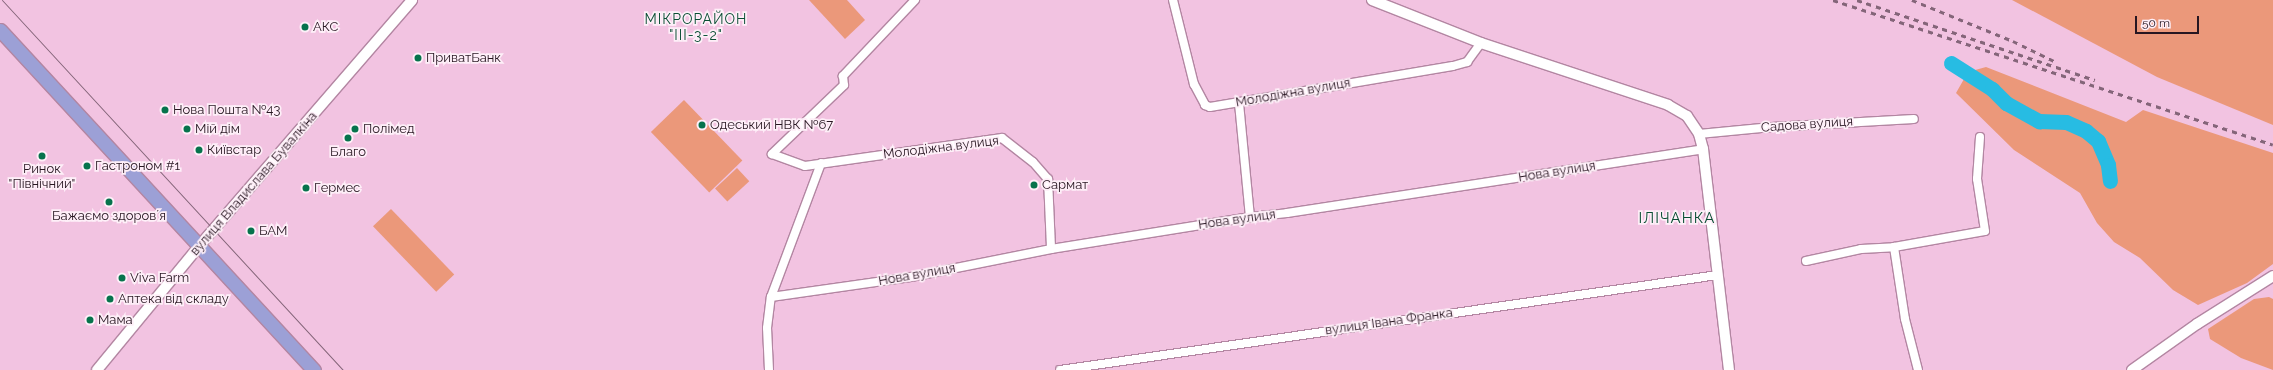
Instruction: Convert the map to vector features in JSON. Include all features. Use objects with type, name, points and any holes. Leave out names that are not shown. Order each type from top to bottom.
[{"type":"highway","points":[[0,30],[314,370]]},
{"type":"street","name":"вулиця Владислава Бувалкіна","points":[[98,370],[200,245],[412,0]]},
{"type":"street","name":"Молодіжна вулиця","points":[[915,0],[843,76],[844,85],[772,154],[805,166],[1002,138],[1033,162],[1048,180],[1051,249]]},
{"type":"street","name":"Молодіжна вулиця","points":[[1173,0],[1194,84],[1203,102],[1210,107],[1453,66],[1467,62],[1481,43]]},
{"type":"street","points":[[1372,0],[1481,43],[1677,109],[1694,124],[1699,134],[1703,149],[1729,370]]},
{"type":"street","points":[[1239,103],[1250,217]]},
{"type":"street","name":"Садова вулиця","points":[[1699,134],[1772,127],[1914,119]]},
{"type":"street","points":[[1806,261],[1861,249],[1894,247],[1985,231],[1978,178],[1980,137]]},
{"type":"street","name":"Нова вулиця","points":[[771,297],[911,277],[1051,249],[1250,217],[1311,210],[1703,149]]},
{"type":"street","points":[[769,370],[767,328],[771,297],[821,163]]},
{"type":"street","points":[[1894,247],[1905,319],[1918,370]]},
{"type":"street","name":"вулиця Івана Франка","points":[[1060,370],[1718,275]]},
{"type":"street","points":[[2132,370],[2197,324],[2273,276]]},
{"type":"shaded area","points":[[809,0],[847,0],[865,20],[845,39]]},
{"type":"shaded area","points":[[2012,0],[2273,0],[2273,125],[2157,77]]},
{"type":"shaded area","points":[[1986,67],[2126,122],[2143,110],[2273,153],[2273,264],[2247,283],[2198,305],[2173,290],[2140,258],[2114,242],[2097,223],[2080,193],[2014,150],[1956,93],[1968,72]]},
{"type":"shaded area","points":[[684,100],[742,160],[709,192],[651,132]]},
{"type":"shaded area","points":[[737,168],[749,181],[727,202],[715,188]]},
{"type":"shaded area","points":[[391,209],[454,274],[436,292],[373,226]]},
{"type":"shaded area","points":[[2269,297],[2273,299],[2273,370],[2241,358],[2210,339],[2208,329],[2254,299]]},
{"type":"waterway","points":[[1951,63],[1992,89],[2006,103],[2039,121],[2066,122],[2086,131],[2098,141],[2108,165],[2110,181]]},
{"type":"tram line","points":[[2,0],[343,370]]},
{"type":"railway","points":[[1833,0],[2273,145]]},
{"type":"railway","points":[[1857,0],[2095,80]]},
{"type":"railway","points":[[1912,0],[2013,41],[2054,61]]},
{"type":"place","name":"АКС","points":[[305,27]]},
{"type":"place","name":"ПриватБанк","points":[[418,58]]},
{"type":"place","name":"Нова Пошта №43","points":[[165,110]]},
{"type":"place","name":"Одеський НВК №67","points":[[702,125]]},
{"type":"place","name":"Мій дім","points":[[187,129]]},
{"type":"place","name":"Полімед","points":[[355,129]]},
{"type":"place","name":"Благо","points":[[348,138]]},
{"type":"place","name":"Київстар","points":[[199,150]]},
{"type":"place","name":"Ринок \"Північний\"","points":[[42,156]]},
{"type":"place","name":"Гастроном #1","points":[[87,166]]},
{"type":"place","name":"Сармат","points":[[1034,185]]},
{"type":"place","name":"Гермес","points":[[306,188]]},
{"type":"place","name":"Бажаємо здоровʼя","points":[[109,202]]},
{"type":"place","name":"БАМ","points":[[251,231]]},
{"type":"place","name":"Viva Farm","points":[[122,278]]},
{"type":"place","name":"Аптека від складу","points":[[110,299]]},
{"type":"place","name":"Мама","points":[[90,320]]},
{"type":"district","name":"МІКРОРАЙОН \"ІІІ-3-2\"","points":[[696,28]]},
{"type":"district","name":"ІЛІЧАНКА","points":[[1677,219]]}]
